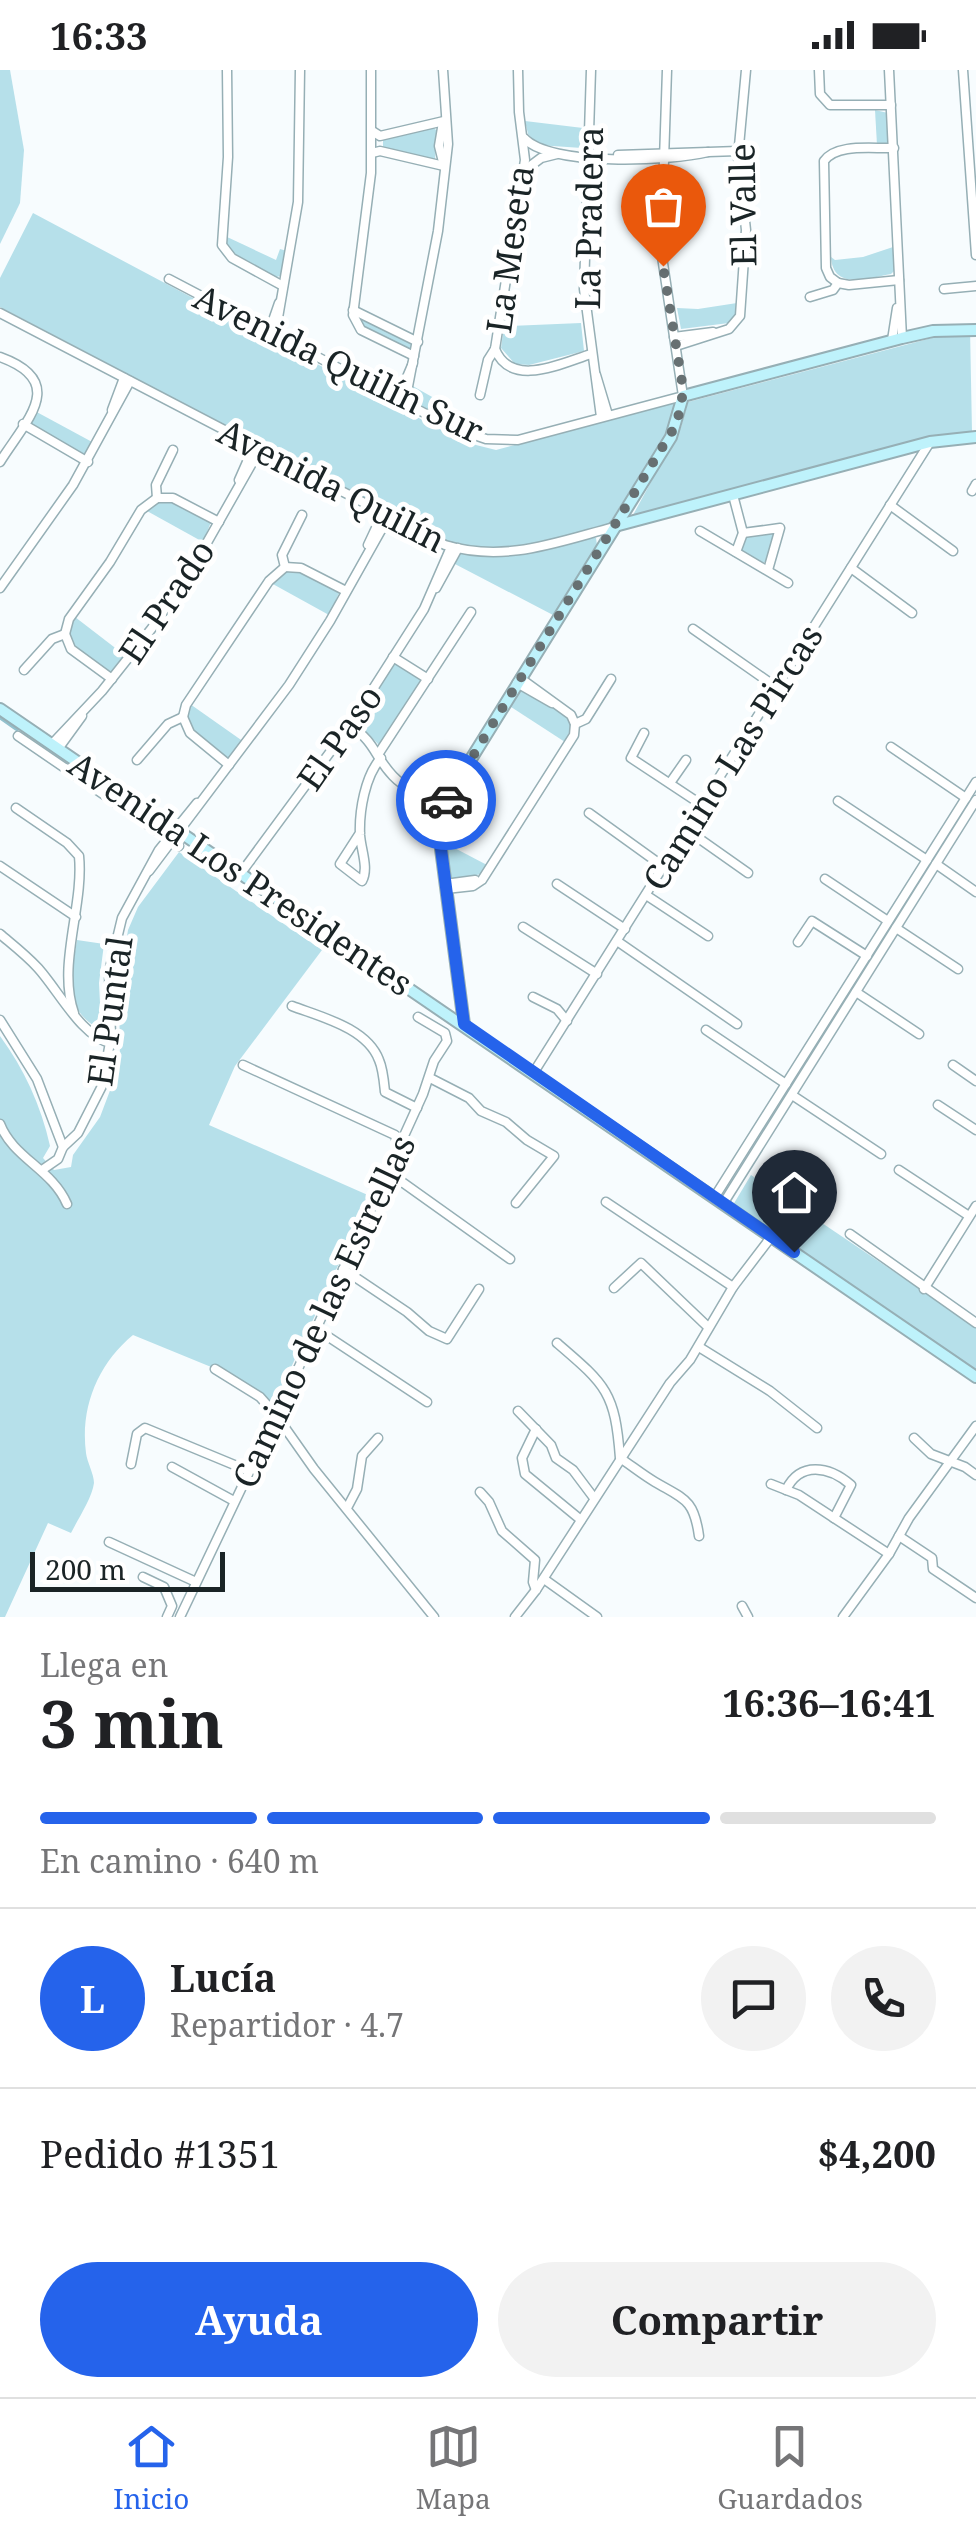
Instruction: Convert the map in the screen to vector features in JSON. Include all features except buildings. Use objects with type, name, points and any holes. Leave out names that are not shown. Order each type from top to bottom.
[{"type":"street","points":[[227,70],[228,157],[222,245],[232,258],[284,286]]},
{"type":"street","points":[[272,333],[298,202],[300,70]]},
{"type":"street","points":[[371,70],[376,152],[353,310],[359,328],[413,360]]},
{"type":"street","points":[[401,400],[418,342],[436,248],[444,166],[439,140],[444,121],[444,70]]},
{"type":"street","name":"La Meseta","points":[[480,395],[495,348],[525,154],[518,70]]},
{"type":"street","name":"La Pradera","points":[[591,70],[584,289],[591,354],[604,416]]},
{"type":"street","points":[[464,1024],[440,834],[446,801],[674,431],[683,396],[662,250],[666,70]]},
{"type":"street","name":"El Valle","points":[[675,341],[734,326],[741,312],[746,230],[738,152],[746,70]]},
{"type":"street","points":[[818,70],[824,102],[837,106],[891,105]]},
{"type":"street","points":[[889,70],[899,280],[897,339]]},
{"type":"street","points":[[962,70],[976,255]]},
{"type":"street","points":[[965,101],[976,103]]},
{"type":"street","points":[[376,134],[444,121]]},
{"type":"street","points":[[522,134],[534,147],[560,154],[608,157],[738,152]]},
{"type":"street","points":[[894,148],[838,150],[826,156],[826,264],[828,274],[849,286],[899,280]]},
{"type":"street","points":[[376,152],[444,166]]},
{"type":"street","points":[[522,174],[537,160],[560,154]]},
{"type":"street","name":"Avenida Quilín Sur","points":[[169,279],[467,434],[499,440],[524,438],[897,339],[933,331],[976,330]]},
{"type":"street","points":[[810,297],[834,290],[838,283]]},
{"type":"street","points":[[944,289],[976,286]]},
{"type":"street","points":[[353,310],[418,342]]},
{"type":"street","name":"Avenida Quilín","points":[[0,313],[454,548],[490,554],[518,552],[930,442],[976,437]]},
{"type":"street","points":[[495,348],[500,360],[514,370],[526,371],[591,354]]},
{"type":"street","points":[[0,357],[27,371],[39,384],[38,396],[0,462]]},
{"type":"street","name":"La Meseta","points":[[487,366],[500,360]]},
{"type":"street","points":[[0,588],[50,522],[88,462],[127,380]]},
{"type":"street","points":[[23,424],[88,462]]},
{"type":"street","name":"Camino Las Pircas","points":[[534,1072],[930,442]]},
{"type":"street","name":"El Prado","points":[[55,746],[112,679],[179,589],[257,448]]},
{"type":"street","points":[[157,498],[156,485],[173,450]]},
{"type":"street","points":[[733,495],[743,533],[736,552]]},
{"type":"street","points":[[112,679],[72,648],[65,634],[69,620],[141,510],[157,498],[173,498],[219,522]]},
{"type":"street","points":[[890,505],[952,551]]},
{"type":"street","name":"El Puntal","points":[[42,1170],[58,1159],[63,1146],[78,1133],[104,1079],[111,1031],[109,978],[117,932],[129,903],[297,674],[386,514]]},
{"type":"street","points":[[285,567],[282,555],[302,515]]},
{"type":"street","points":[[743,533],[780,528],[791,520]]},
{"type":"street","points":[[768,570],[780,528]]},
{"type":"street","points":[[700,530],[788,582]]},
{"type":"street","name":"El Paso","points":[[241,873],[350,725],[430,596],[454,548]]},
{"type":"street","points":[[229,765],[190,734],[183,717],[186,704],[269,580],[285,567],[301,568],[346,591]]},
{"type":"street","points":[[851,568],[912,614]]},
{"type":"street","points":[[360,833],[340,864],[362,881],[366,873],[360,833],[368,784],[380,756],[471,612]]},
{"type":"street","points":[[693,629],[776,687]]},
{"type":"street","points":[[24,670],[52,638],[65,634]]},
{"type":"street","points":[[394,657],[428,679]]},
{"type":"street","points":[[575,724],[586,719],[611,679]]},
{"type":"street","points":[[446,887],[474,886],[484,877],[570,742],[575,724],[571,715],[518,680]]},
{"type":"street","name":"Avenida Los Presidentes","points":[[0,709],[175,837]]},
{"type":"street","points":[[137,760],[171,721],[183,717]]},
{"type":"street","points":[[350,725],[368,738],[404,786],[446,801]]},
{"type":"street","points":[[644,733],[631,758],[702,805]]},
{"type":"street","name":"Avenida Los Presidentes","points":[[18,736],[175,837],[241,873],[976,1377]]},
{"type":"street","points":[[891,747],[973,800]]},
{"type":"street","points":[[670,783],[686,760]]},
{"type":"street","points":[[718,1201],[780,1114],[896,928],[911,895],[973,800],[976,782]]},
{"type":"street","points":[[838,801],[976,892]]},
{"type":"street","points":[[16,808],[67,843],[79,856],[67,986],[74,1013]]},
{"type":"street","points":[[588,813],[664,867]]},
{"type":"street","points":[[687,830],[748,873]]},
{"type":"street","points":[[0,866],[76,918]]},
{"type":"street","points":[[825,879],[888,922]]},
{"type":"street","points":[[557,884],[625,929]]},
{"type":"street","points":[[646,895],[708,936]]},
{"type":"street","points":[[718,1201],[866,956],[911,895]]},
{"type":"street","points":[[798,942],[812,922],[866,956]]},
{"type":"street","points":[[523,927],[596,974]]},
{"type":"street","points":[[896,928],[958,969]]},
{"type":"street","points":[[0,934],[34,964],[83,1023],[110,1043]]},
{"type":"street","points":[[617,941],[737,1024]]},
{"type":"street","points":[[55,989],[67,986]]},
{"type":"street","points":[[856,992],[919,1034]]},
{"type":"street","points":[[533,997],[557,1008],[567,1021]]},
{"type":"street","points":[[292,1006],[339,1024],[363,1039],[379,1058],[386,1092],[417,1108]]},
{"type":"street","name":"Camino de las Estrellas","points":[[180,1617],[388,1172],[447,1036],[418,1017]]},
{"type":"street","points":[[0,1020],[37,1079],[63,1146]]},
{"type":"street","points":[[83,1023],[111,1031]]},
{"type":"street","points":[[706,1030],[786,1084]]},
{"type":"street","points":[[243,1065],[395,1135],[398,1146]]},
{"type":"street","points":[[953,1065],[976,1081]]},
{"type":"street","points":[[430,1078],[469,1098],[481,1111],[506,1122],[554,1156],[516,1203]]},
{"type":"street","points":[[792,1095],[880,1154]]},
{"type":"street","points":[[938,1105],[976,1130]]},
{"type":"street","points":[[771,1108],[780,1114]]},
{"type":"street","points":[[0,1124],[6,1141],[42,1170],[61,1190],[67,1204]]},
{"type":"street","points":[[899,1170],[969,1216]]},
{"type":"street","points":[[388,1172],[510,1259]]},
{"type":"street","points":[[606,1202],[733,1287]]},
{"type":"street","points":[[924,1288],[976,1206]]},
{"type":"street","points":[[850,1234],[976,1323]]},
{"type":"street","points":[[514,1617],[544,1579],[670,1383],[699,1347],[733,1287],[768,1241]]},
{"type":"street","points":[[614,1288],[641,1263],[708,1327]]},
{"type":"street","points":[[343,1269],[408,1312],[429,1331],[447,1339],[479,1289]]},
{"type":"street","points":[[315,1328],[426,1402]]},
{"type":"street","points":[[557,1343],[609,1396],[617,1418],[620,1458]]},
{"type":"street","points":[[699,1347],[761,1385],[818,1428]]},
{"type":"street","points":[[215,1369],[260,1397],[276,1415],[434,1617]]},
{"type":"street","points":[[518,1411],[594,1498]]},
{"type":"street","points":[[844,1617],[976,1426]]},
{"type":"street","points":[[131,1464],[137,1434],[144,1428],[248,1471]]},
{"type":"street","points":[[536,1429],[522,1458],[526,1474],[581,1520]]},
{"type":"street","points":[[346,1508],[357,1489],[362,1456],[378,1438]]},
{"type":"street","points":[[914,1438],[931,1454],[976,1475]]},
{"type":"street","points":[[620,1458],[682,1495],[697,1516],[699,1536]]},
{"type":"street","points":[[786,1490],[792,1478],[816,1467],[837,1472],[851,1485],[834,1518]]},
{"type":"street","points":[[172,1468],[234,1501]]},
{"type":"street","points":[[771,1484],[834,1518],[888,1554]]},
{"type":"street","points":[[480,1492],[502,1530],[535,1560],[536,1590]]},
{"type":"street","points":[[899,1536],[932,1558],[932,1570],[976,1598]]},
{"type":"street","points":[[109,1542],[196,1582]]},
{"type":"street","points":[[143,1576],[164,1587],[172,1606],[168,1617]]},
{"type":"street","points":[[544,1579],[597,1617]]},
{"type":"street","points":[[742,1606],[748,1617]]},
{"type":"shaded area","points":[[0,70],[10,70],[24,150],[20,203],[0,244]]},
{"type":"shaded area","points":[[875,110],[888,113],[890,140],[886,144],[877,145]]},
{"type":"shaded area","points":[[525,121],[583,128],[582,148],[538,145],[528,134]]},
{"type":"shaded area","points":[[433,127],[437,131],[435,161],[383,148],[383,138]]},
{"type":"shaded area","points":[[33,213],[464,442],[496,450],[669,404],[676,408],[668,431],[609,524],[531,546],[490,548],[450,543],[0,307],[0,278]]},
{"type":"shaded area","points":[[225,236],[276,260],[280,249],[287,251],[281,276],[237,257]]},
{"type":"shaded area","points":[[893,247],[891,274],[853,280],[838,275],[833,268],[831,257],[863,257]]},
{"type":"shaded area","points":[[737,303],[729,323],[681,329],[677,308]]},
{"type":"shaded area","points":[[505,319],[510,326],[581,323],[584,351],[529,365],[515,364],[501,348]]},
{"type":"shaded area","points":[[358,320],[408,340],[412,347],[407,350],[364,330]]},
{"type":"shaded area","points":[[970,328],[972,432],[934,438],[633,515],[681,427],[688,402]]},
{"type":"shaded area","points":[[411,385],[441,402],[439,415],[406,398]]},
{"type":"shaded area","points":[[33,410],[94,443],[88,453],[83,454],[30,424]]},
{"type":"shaded area","points":[[169,501],[211,522],[203,542],[147,511],[157,502]]},
{"type":"shaded area","points":[[773,529],[776,535],[765,562],[740,549],[744,536]]},
{"type":"shaded area","points":[[596,538],[597,545],[553,615],[453,563],[461,553],[509,556]]},
{"type":"shaded area","points":[[290,569],[339,593],[329,615],[271,583]]},
{"type":"shaded area","points":[[75,617],[127,657],[114,672],[73,644],[69,629]]},
{"type":"shaded area","points":[[393,665],[400,665],[421,680],[379,745],[357,723]]},
{"type":"shaded area","points":[[520,687],[568,714],[572,726],[565,742],[508,705]]},
{"type":"shaded area","points":[[190,704],[244,742],[231,758],[210,746],[192,728]]},
{"type":"shaded area","points":[[445,843],[487,865],[481,874],[452,881]]},
{"type":"shaded area","points":[[179,852],[322,950],[235,1066],[209,1125],[370,1196],[271,1411],[254,1389],[238,1378],[133,1335],[110,1359],[94,1388],[86,1419],[87,1457],[94,1483],[88,1502],[71,1533],[48,1523],[5,1617],[0,1617],[0,1036],[24,1074],[42,1116],[50,1146],[43,1158],[54,1170],[71,1167],[73,1155],[100,1117],[120,1064],[119,986],[128,930],[138,907]]},
{"type":"shaded area","points":[[77,940],[104,944],[99,983],[101,1023],[96,1027],[85,1019],[74,999],[72,976]]},
{"type":"shaded area","points":[[751,1175],[976,1327],[976,1370],[733,1205]]},
{"type":"waterway","points":[[0,716],[17,728]]},
{"type":"way so far","points":[[446,800],[676,425],[682,382],[663,266]]},
{"type":"route","points":[[446,800],[441,849],[464,1024],[794,1252]]}]
